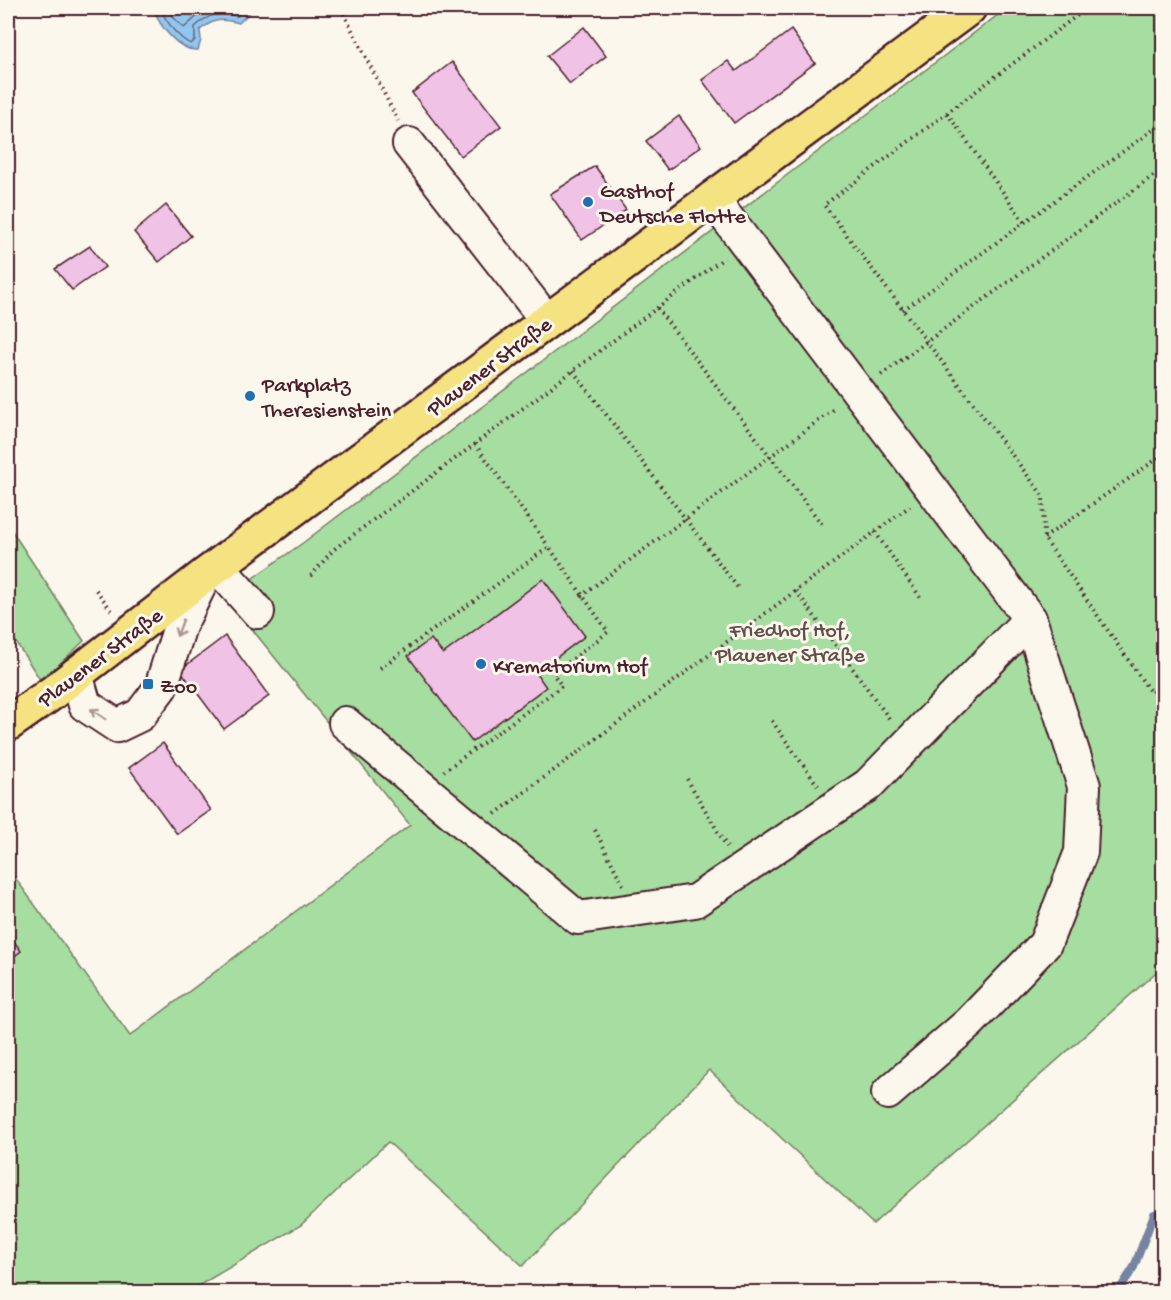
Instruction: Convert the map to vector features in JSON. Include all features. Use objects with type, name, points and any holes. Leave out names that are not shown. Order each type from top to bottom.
[{"type":"main road","name":"Plauener Straße","points":[[8,724],[211,570],[969,8]]},
{"type":"lane","points":[[409,144],[547,321]]},
{"type":"lane","points":[[712,198],[1030,619],[1084,786],[1081,852],[1045,944],[969,1023],[888,1093]]},
{"type":"lane","points":[[76,674],[85,705],[117,726],[140,715],[161,687],[180,626],[211,570],[258,612]]},
{"type":"lane","points":[[345,723],[578,918],[696,901],[868,785],[1030,619]]},
{"type":"path","points":[[341,8],[409,144]]},
{"type":"path","points":[[1087,8],[824,205],[1043,496],[1044,538],[1151,693],[1164,681]]},
{"type":"path","points":[[947,113],[1024,222]]},
{"type":"path","points":[[903,310],[1164,122]]},
{"type":"path","points":[[311,576],[333,550],[746,242]]},
{"type":"path","points":[[657,308],[824,527]]},
{"type":"path","points":[[573,371],[738,588]]},
{"type":"path","points":[[422,787],[562,686],[554,674],[608,632],[476,444]]},
{"type":"path","points":[[1044,538],[1164,454]]},
{"type":"path","points":[[473,830],[933,490]]},
{"type":"path","points":[[875,532],[920,597]]},
{"type":"path","points":[[380,668],[549,547]]},
{"type":"path","points":[[796,591],[908,745]]},
{"type":"path","points":[[772,720],[833,809]]},
{"type":"path","points":[[687,779],[741,871]]},
{"type":"path","points":[[595,830],[636,910]]},
{"type":"green space","name":"Friedhof Hof, Plauener Straße","points":[[1007,8],[1163,8],[1163,966],[873,1224],[709,1070],[523,1266],[388,1142],[301,1225],[188,1292],[8,1292],[8,868],[130,1036],[410,825],[226,597],[304,542]]},
{"type":"green space","points":[[8,525],[84,641],[41,681],[8,630]]},
{"type":"water","points":[[154,8],[251,8],[239,23],[218,20],[200,30],[201,40],[198,50],[184,47],[170,36]]},
{"type":"building","points":[[584,27],[606,56],[570,84],[547,56]]},
{"type":"building","points":[[791,30],[815,63],[734,123],[702,80],[728,61],[736,71]]},
{"type":"building","points":[[452,62],[501,126],[461,156],[412,93]]},
{"type":"building","points":[[679,116],[701,146],[668,170],[646,141]]},
{"type":"building","name":"Gasthof Deutsche Flotte","points":[[595,166],[626,210],[582,240],[550,194]]},
{"type":"building","points":[[166,205],[191,236],[159,262],[134,232]]},
{"type":"building","points":[[90,246],[105,267],[72,290],[55,269]]},
{"type":"building","name":"Krematorium Hof","points":[[543,579],[585,636],[536,673],[546,687],[472,742],[408,656],[431,639],[443,654]]},
{"type":"building","points":[[225,636],[269,696],[224,729],[180,670]]},
{"type":"building","points":[[163,743],[211,810],[177,834],[129,768]]},
{"type":"building","points":[[8,933],[21,951],[8,961]]},
{"type":"waterway","points":[[1118,1292],[1134,1267],[1154,1214],[1164,1213]]},
{"type":"place","name":"Gasthof Deutsche Flotte","points":[[588,202]]},
{"type":"place","name":"Parkplatz Theresienstein","points":[[250,396]]},
{"type":"place","name":"Krematorium Hof","points":[[481,664]]},
{"type":"place","name":"Zoo","points":[[148,684]]}]
